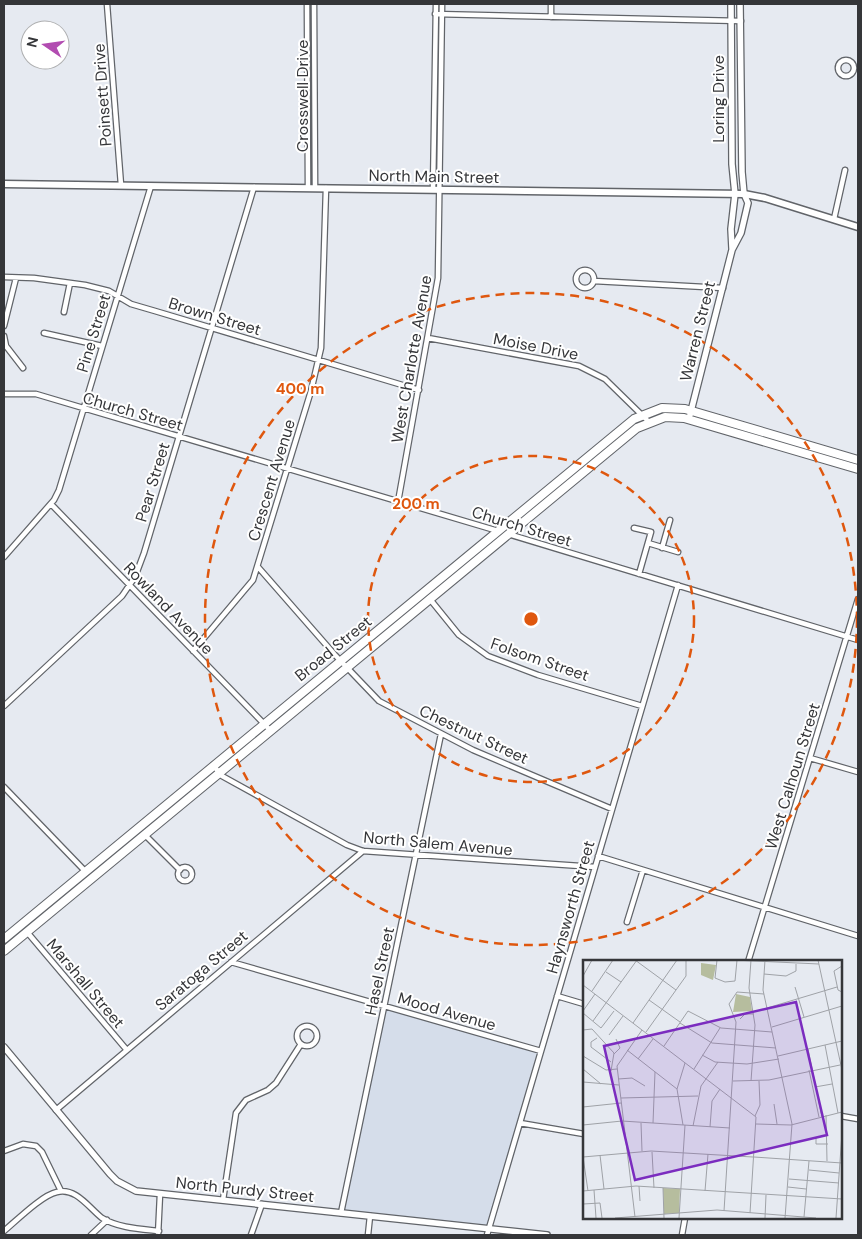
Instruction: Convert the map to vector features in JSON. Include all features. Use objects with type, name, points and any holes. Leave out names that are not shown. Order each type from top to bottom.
[{"type":"main road","name":"North Main Street","points":[[4,184],[744,194],[765,198],[858,227]]},
{"type":"main road","name":"Broad Street","points":[[4,939],[629,422],[642,415],[669,407],[692,410],[858,460]]},
{"type":"main road","name":"Broad Street","points":[[4,951],[637,428],[665,417],[689,419],[858,469]]},
{"type":"street","name":"Poinsett Drive","points":[[108,4],[121,185]]},
{"type":"street","name":"Crosswell Drive","points":[[307,4],[311,188]]},
{"type":"street","name":"Crosswell Drive","points":[[311,188],[314,4]]},
{"type":"street","points":[[436,4],[436,190]]},
{"type":"street","points":[[436,190],[442,4]]},
{"type":"street","points":[[551,4],[551,16]]},
{"type":"street","name":"Loring Drive","points":[[731,4],[732,164],[735,194]]},
{"type":"street","name":"Loring Drive","points":[[740,4],[744,194]]},
{"type":"street","points":[[436,14],[741,20]]},
{"type":"street","points":[[834,219],[845,170]]},
{"type":"street","name":"Pine Street","points":[[4,557],[51,504],[59,490],[151,186]]},
{"type":"street","name":"Pear Street","points":[[4,706],[100,619],[130,586],[144,553],[254,187]]},
{"type":"street","name":"Crescent Avenue","points":[[326,188],[319,360],[258,566],[340,660]]},
{"type":"street","name":"West Charlotte Avenue","points":[[398,502],[438,278],[436,190]]},
{"type":"street","name":"Warren Street","points":[[732,250],[731,229],[735,194]]},
{"type":"street","name":"Warren Street","points":[[689,419],[732,250],[741,233],[748,203],[744,194]]},
{"type":"street","points":[[586,270],[592,274],[594,281],[591,286],[584,288],[577,284],[576,276],[579,272],[586,270]]},
{"type":"street","name":"Brown Street","points":[[4,277],[70,283],[109,291],[131,304],[419,390]]},
{"type":"street","points":[[4,326],[16,278]]},
{"type":"street","points":[[594,281],[723,288]]},
{"type":"street","points":[[64,312],[70,283]]},
{"type":"street","points":[[44,333],[102,346]]},
{"type":"street","points":[[4,336],[6,346],[23,368]]},
{"type":"street","name":"Moise Drive","points":[[428,338],[579,366],[605,379],[650,422]]},
{"type":"street","name":"Church Street","points":[[4,394],[36,394],[858,640]]},
{"type":"street","name":"Rowland Avenue","points":[[51,504],[270,730]]},
{"type":"street","points":[[662,548],[670,520]]},
{"type":"street","points":[[634,528],[651,532],[639,574]]},
{"type":"street","points":[[648,543],[678,552]]},
{"type":"street","points":[[193,651],[245,590],[258,566]]},
{"type":"street","name":"Haynsworth Street","points":[[487,1235],[678,585]]},
{"type":"street","name":"Folsom Street","points":[[424,591],[459,635],[488,656],[538,674],[642,706]]},
{"type":"street","name":"West Calhoun Street","points":[[749,960],[858,599]]},
{"type":"street","name":"Chestnut Street","points":[[340,660],[379,701],[494,760],[612,809]]},
{"type":"street","name":"Hasel Street","points":[[341,1212],[441,734]]},
{"type":"street","points":[[810,758],[858,772]]},
{"type":"street","name":"North Salem Avenue","points":[[212,765],[219,772],[242,787],[347,845],[363,851],[595,867]]},
{"type":"street","points":[[4,787],[84,871]]},
{"type":"street","points":[[144,834],[180,870]]},
{"type":"street","name":"Saratoga Street","points":[[56,1110],[363,851]]},
{"type":"street","points":[[598,856],[858,936]]},
{"type":"street","points":[[627,922],[643,870]]},
{"type":"street","name":"Marshall Street","points":[[27,932],[126,1049]]},
{"type":"street","name":"Mood Avenue","points":[[231,962],[541,1051]]},
{"type":"street","points":[[557,996],[583,1004]]},
{"type":"street","points":[[305,1026],[312,1027],[317,1033],[316,1040],[311,1046],[301,1044],[297,1037],[299,1030],[305,1026]]},
{"type":"street","points":[[223,1200],[236,1113],[246,1100],[268,1090],[276,1083],[301,1044]]},
{"type":"street","name":"North Purdy Street","points":[[4,1047],[117,1181],[136,1190],[547,1235]]},
{"type":"street","points":[[842,1116],[858,1119]]},
{"type":"street","points":[[520,1123],[583,1134]]},
{"type":"street","points":[[4,1152],[23,1144],[36,1146],[42,1152],[61,1191]]},
{"type":"street","points":[[4,1231],[46,1197],[61,1191],[76,1196],[107,1220],[159,1233],[160,1194]]},
{"type":"street","points":[[251,1235],[262,1204]]},
{"type":"street","points":[[368,1235],[370,1216]]},
{"type":"street","points":[[682,1235],[685,1219]]},
{"type":"street","points":[[91,1235],[107,1220]]},
{"type":"shaded area","points":[[384,1006],[541,1051],[489,1229],[341,1213]]}]
